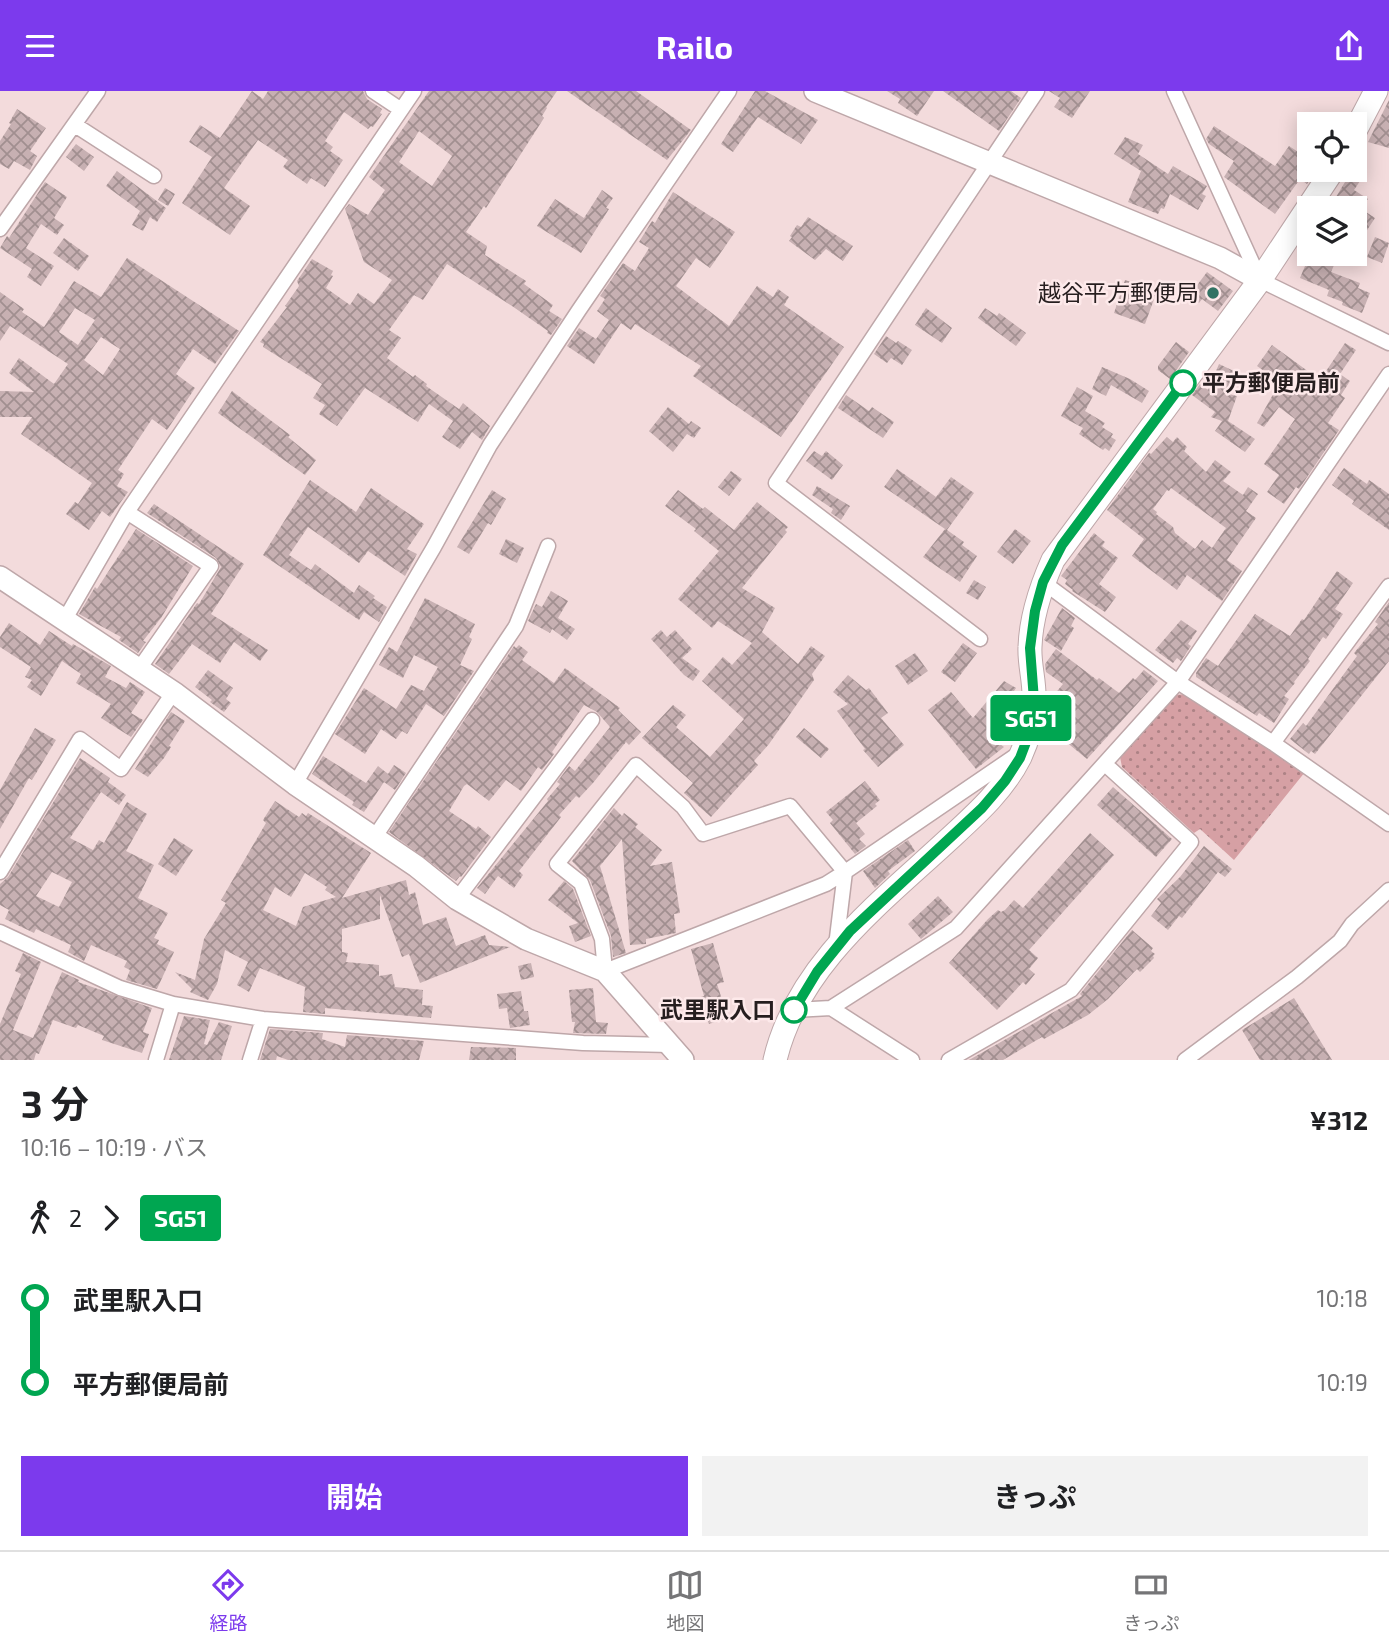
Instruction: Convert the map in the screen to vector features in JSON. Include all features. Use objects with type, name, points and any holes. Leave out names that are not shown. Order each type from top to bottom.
[{"type":"main road","points":[[1365,112],[1376,91]]},
{"type":"main road","points":[[775,1060],[794,1010],[817,972],[835,949],[850,931],[982,808],[1005,781],[1028,737],[1034,700],[1030,648],[1035,611],[1043,582],[1062,545],[1260,280],[1325,182]]},
{"type":"street","points":[[0,229],[97,91]]},
{"type":"street","points":[[373,91],[400,109]]},
{"type":"street","points":[[65,619],[127,512],[414,91]]},
{"type":"street","points":[[295,784],[434,547],[490,445],[729,91]]},
{"type":"street","points":[[815,91],[1220,258],[1389,343]]},
{"type":"street","points":[[981,639],[776,483],[1037,91]]},
{"type":"street","points":[[1174,91],[1260,280]]},
{"type":"street","points":[[75,125],[154,176]]},
{"type":"street","points":[[794,1010],[831,1008],[956,929],[1178,683],[1389,374]]},
{"type":"street","points":[[127,512],[211,566],[139,669]]},
{"type":"street","points":[[374,838],[516,626],[548,545]]},
{"type":"street","points":[[0,577],[139,669],[295,784],[416,866],[457,899],[526,939],[605,971],[676,1053]]},
{"type":"street","points":[[1043,582],[1178,683],[1273,743],[1389,824]]},
{"type":"street","points":[[1273,743],[1389,586]]},
{"type":"street","points":[[0,872],[80,739],[121,769],[173,693]]},
{"type":"street","points":[[457,899],[592,720]]},
{"type":"street","points":[[605,971],[826,884],[1022,752]]},
{"type":"street","points":[[949,1060],[1071,990],[1191,842],[1105,764]]},
{"type":"street","points":[[605,971],[602,939],[581,883],[557,864],[636,765],[683,807],[703,834],[790,806],[845,871],[835,949]]},
{"type":"street","points":[[1185,1060],[1297,977],[1340,941],[1352,924],[1389,890]]},
{"type":"street","points":[[0,932],[120,988],[173,1004],[262,1019],[583,1043],[676,1053]]},
{"type":"street","points":[[156,1060],[173,1004]]},
{"type":"street","points":[[831,1008],[912,1060]]},
{"type":"street","points":[[250,1060],[262,1019]]},
{"type":"shaded area","points":[[1186,694],[1305,772],[1234,860],[1200,829],[1194,833],[1122,767],[1120,757],[1175,695]]},
{"type":"building","points":[[252,91],[263,99],[268,91],[363,91],[367,99],[382,109],[382,114],[373,127],[368,129],[344,112],[325,141],[333,147],[330,151],[343,160],[325,187],[311,178],[307,184],[283,167],[288,160],[258,140],[224,188],[250,206],[230,235],[182,203],[212,157],[189,142],[200,125],[220,138]]},
{"type":"building","points":[[429,91],[557,91],[546,107],[542,116],[544,118],[486,208],[484,206],[466,232],[487,246],[485,255],[526,281],[524,284],[553,305],[549,311],[562,319],[551,335],[447,264],[423,300],[414,295],[389,330],[401,338],[387,358],[413,377],[415,375],[459,409],[463,403],[490,426],[482,440],[472,432],[460,449],[442,437],[453,421],[429,404],[418,422],[365,388],[337,426],[319,414],[325,405],[313,398],[322,384],[263,347],[264,344],[260,342],[287,307],[285,306],[299,286],[297,281],[312,259],[333,271],[326,288],[350,305],[358,293],[374,304],[392,280],[364,262],[345,209],[349,204],[368,215],[385,190],[369,177]],"holes":[[[419,131],[452,156],[432,186],[399,162]]]},
{"type":"building","points":[[567,91],[636,91],[691,130],[667,160]]},
{"type":"building","points":[[755,91],[765,91],[818,120],[801,144],[758,117],[733,152],[721,144]]},
{"type":"building","points":[[887,91],[934,91],[917,116],[898,103],[900,99]]},
{"type":"building","points":[[943,91],[1011,91],[1021,98],[999,131]]},
{"type":"building","points":[[1049,91],[1090,91],[1072,118],[1054,107],[1060,98]]},
{"type":"building","points":[[1389,100],[1389,148],[1368,142]]},
{"type":"building","points":[[17,109],[46,128],[30,151],[37,156],[30,170],[14,161],[9,169],[0,164],[0,141]]},
{"type":"building","points":[[1214,126],[1275,166],[1289,146],[1297,151],[1298,182],[1275,214],[1224,177],[1234,161],[1206,139]]},
{"type":"building","points":[[1125,137],[1143,145],[1138,154],[1168,174],[1173,166],[1207,186],[1202,194],[1206,196],[1198,210],[1170,194],[1164,209],[1161,208],[1158,214],[1128,202],[1141,171],[1114,154]]},
{"type":"building","points":[[76,144],[94,157],[84,171],[66,157]]},
{"type":"building","points":[[117,171],[166,208],[157,222],[150,217],[143,231],[132,225],[140,211],[106,186]]},
{"type":"building","points":[[45,182],[67,197],[54,218],[64,225],[57,235],[41,224],[26,248],[54,266],[41,286],[27,277],[32,269],[0,248]]},
{"type":"building","points":[[1345,182],[1359,182],[1354,190],[1363,196],[1337,196]]},
{"type":"building","points":[[165,188],[175,194],[168,206],[158,200]]},
{"type":"building","points":[[602,190],[613,198],[581,253],[537,226],[555,199],[584,218]]},
{"type":"building","points":[[673,192],[735,232],[710,268],[696,258],[676,286],[729,326],[757,286],[773,297],[778,289],[789,297],[784,305],[844,347],[781,437],[693,376],[701,366],[635,324],[631,330],[621,323],[594,364],[567,346],[579,328],[596,339],[609,320],[597,311],[605,299],[600,296],[623,263],[635,271],[649,248],[639,242],[652,221],[655,223]]},
{"type":"building","points":[[1367,213],[1375,218],[1367,230]]},
{"type":"building","points":[[808,217],[853,246],[843,261],[826,249],[815,260],[789,241],[797,225],[801,227]]},
{"type":"building","points":[[1375,237],[1389,243],[1382,263],[1367,257]]},
{"type":"building","points":[[64,238],[89,256],[78,271],[53,253]]},
{"type":"building","points":[[127,258],[239,331],[215,364],[193,349],[176,374],[195,388],[167,430],[152,419],[118,470],[124,474],[117,486],[128,492],[110,517],[102,511],[89,530],[66,514],[75,502],[78,504],[92,483],[21,434],[32,417],[0,417],[0,391],[34,392],[9,373],[19,358],[54,384],[68,364],[10,326],[0,341],[0,292],[44,327],[74,281],[101,297]],"holes":[[[75,308],[95,320],[78,345],[59,332]],[[101,337],[120,349],[103,375],[84,360]]]},
{"type":"building","points":[[1305,266],[1334,266],[1331,272],[1360,283],[1358,288],[1370,293],[1362,313],[1327,296],[1329,290],[1300,278]]},
{"type":"building","name":"越谷平方郵便局","points":[[1207,272],[1233,291],[1218,311],[1202,299],[1199,303],[1189,296]]},
{"type":"building","points":[[1125,280],[1157,291],[1145,324],[1114,313]]},
{"type":"building","points":[[926,308],[952,328],[942,343],[915,325]]},
{"type":"building","points":[[985,308],[997,316],[999,313],[1026,333],[1016,346],[978,318]]},
{"type":"building","points":[[886,336],[912,350],[902,365],[891,358],[887,363],[874,354]]},
{"type":"building","points":[[1176,342],[1189,352],[1170,379],[1158,370],[1158,366]]},
{"type":"building","points":[[1345,343],[1356,350],[1340,374],[1350,381],[1341,395],[1345,398],[1328,423],[1339,430],[1299,489],[1296,487],[1284,504],[1267,492],[1279,475],[1264,464],[1295,419],[1279,407],[1264,427],[1257,423],[1280,382],[1257,366],[1272,345],[1320,380]]},
{"type":"building","points":[[1219,364],[1238,373],[1229,394],[1237,396],[1228,421],[1255,439],[1245,452],[1215,431],[1222,421],[1211,417],[1215,412],[1192,395],[1200,384],[1208,390]]},
{"type":"building","points":[[1102,367],[1149,391],[1142,403],[1111,385],[1106,396],[1092,389]]},
{"type":"building","points":[[1077,387],[1093,396],[1085,411],[1105,423],[1102,427],[1113,434],[1111,437],[1116,440],[1109,451],[1079,434],[1083,428],[1061,416]]},
{"type":"building","points":[[232,391],[290,435],[288,437],[316,460],[305,475],[218,413]]},
{"type":"building","points":[[846,395],[869,411],[872,407],[894,422],[883,438],[838,408]]},
{"type":"building","points":[[668,407],[689,424],[691,421],[701,428],[694,438],[687,434],[673,452],[649,431]]},
{"type":"building","points":[[1167,437],[1173,442],[1177,437],[1187,447],[1184,451],[1206,472],[1215,460],[1231,472],[1223,481],[1243,495],[1248,487],[1258,494],[1246,511],[1256,518],[1227,560],[1242,571],[1222,601],[1187,575],[1177,590],[1132,556],[1144,539],[1107,510],[1149,453]],"holes":[[[1171,488],[1226,528],[1212,548],[1202,540],[1195,549],[1175,533],[1173,527],[1153,509]]]},
{"type":"building","points":[[814,451],[822,456],[826,451],[843,465],[832,480],[806,461]]},
{"type":"building","points":[[1344,468],[1367,484],[1369,480],[1389,494],[1389,530],[1352,504],[1354,501],[1332,485]]},
{"type":"building","points":[[897,469],[936,497],[951,477],[974,493],[947,530],[977,556],[960,582],[923,557],[945,529],[884,487]]},
{"type":"building","points":[[731,471],[742,479],[729,496],[718,487]]},
{"type":"building","points":[[310,480],[356,512],[371,488],[424,524],[407,549],[417,554],[405,576],[368,551],[359,563],[308,527],[289,555],[311,570],[315,564],[354,593],[359,585],[375,596],[373,598],[387,607],[379,622],[364,612],[359,620],[263,555]]},
{"type":"building","points":[[817,486],[850,506],[841,520],[831,513],[833,509],[812,495]]},
{"type":"building","points":[[492,490],[506,499],[469,554],[457,547]]},
{"type":"building","points":[[678,490],[734,530],[757,502],[788,527],[785,530],[787,532],[742,588],[775,608],[762,632],[798,664],[811,646],[825,656],[812,674],[814,680],[754,761],[758,765],[711,817],[684,793],[693,783],[642,738],[673,705],[686,715],[676,727],[710,757],[744,719],[702,681],[723,657],[732,665],[752,643],[718,621],[712,628],[678,599],[719,551],[694,531],[696,529],[665,506]]},
{"type":"building","points":[[154,504],[244,564],[211,614],[268,650],[260,661],[234,642],[220,663],[192,644],[169,674],[155,664],[197,603],[199,604],[221,567],[216,558],[147,513]]},
{"type":"building","points":[[136,529],[193,566],[161,618],[143,641],[146,642],[138,653],[119,640],[121,637],[79,614]]},
{"type":"building","points":[[1015,529],[1031,541],[1013,564],[997,552]]},
{"type":"building","points":[[1094,533],[1105,542],[1102,546],[1118,558],[1099,584],[1116,597],[1105,612],[1072,591],[1065,584],[1067,580],[1061,576]]},
{"type":"building","points":[[506,539],[524,548],[517,563],[499,554]]},
{"type":"building","points":[[1337,571],[1353,583],[1335,609],[1343,614],[1326,639],[1323,637],[1308,659],[1310,661],[1284,696],[1289,699],[1274,723],[1259,713],[1257,716],[1196,677],[1206,658],[1218,666],[1255,614],[1290,636]]},
{"type":"building","points":[[974,580],[986,587],[978,600],[966,593]]},
{"type":"building","points":[[551,591],[568,601],[558,618],[575,629],[567,640],[552,629],[550,633],[528,621],[536,604],[542,607]]},
{"type":"building","points":[[425,598],[475,624],[469,637],[472,639],[460,665],[474,671],[444,716],[426,704],[407,734],[402,731],[396,739],[381,729],[365,754],[335,734],[364,688],[396,709],[411,685],[424,691],[438,667],[414,655],[403,678],[379,665],[389,647],[397,652]]},
{"type":"building","points":[[1389,602],[1389,661],[1315,754],[1311,751],[1309,754],[1290,739],[1303,723],[1306,726],[1357,656],[1354,653],[1378,624],[1375,622]]},
{"type":"building","points":[[1062,608],[1075,618],[1071,626],[1074,628],[1061,651],[1044,640]]},
{"type":"building","points":[[1181,620],[1197,631],[1181,661],[1177,658],[1173,663],[1155,650]]},
{"type":"building","points":[[9,623],[40,645],[49,631],[111,666],[105,677],[126,688],[130,682],[145,692],[131,713],[143,720],[131,737],[101,718],[111,704],[76,683],[81,674],[62,661],[41,696],[27,687],[32,680],[25,677],[31,667],[0,647],[0,637]]},
{"type":"building","points":[[661,630],[667,637],[675,630],[692,649],[682,658],[700,671],[693,681],[684,675],[651,639]]},
{"type":"building","points":[[963,643],[977,653],[955,682],[941,672]]},
{"type":"building","points":[[519,645],[528,652],[522,660],[554,683],[565,668],[620,708],[618,710],[641,732],[629,745],[626,742],[593,783],[579,798],[576,796],[559,815],[561,817],[519,871],[523,875],[514,888],[498,876],[485,894],[477,888],[548,801],[569,766],[575,771],[610,727],[597,712],[584,705],[552,752],[554,754],[542,770],[538,767],[521,791],[506,780],[489,801],[467,784],[464,786],[449,811],[476,829],[478,826],[491,837],[456,881],[389,832],[514,646],[516,648]]},
{"type":"building","points":[[1056,649],[1119,693],[1144,670],[1158,681],[1087,759],[1065,741],[1067,738],[1045,722],[1054,707],[1048,702],[1063,684],[1046,672],[1045,664]]},
{"type":"building","points":[[915,653],[928,671],[908,685],[895,666]]},
{"type":"building","points":[[208,670],[233,688],[226,699],[231,703],[224,712],[195,687]]},
{"type":"building","points":[[848,675],[866,690],[869,688],[888,713],[881,718],[904,745],[878,767],[837,711],[848,704],[833,692]]},
{"type":"building","points":[[1004,681],[1016,688],[1000,712],[1012,721],[996,741],[1004,747],[976,769],[928,710],[951,692],[973,718]]},
{"type":"building","points":[[171,712],[185,721],[164,758],[148,777],[135,769]]},
{"type":"building","points":[[35,728],[56,740],[32,780],[29,778],[0,829],[0,790]]},
{"type":"building","points":[[804,728],[829,749],[821,758],[796,737]]},
{"type":"building","points":[[323,756],[366,783],[378,766],[388,774],[394,765],[406,773],[395,790],[384,782],[364,812],[352,805],[354,802],[312,774]]},
{"type":"building","points":[[80,758],[110,778],[108,782],[126,795],[119,805],[101,792],[70,838],[93,850],[99,840],[104,843],[127,802],[147,814],[126,851],[154,865],[138,898],[168,913],[154,938],[159,940],[157,944],[174,952],[157,989],[126,980],[130,970],[124,967],[127,961],[91,945],[84,961],[68,952],[71,945],[36,929],[34,933],[5,919],[9,910],[0,905],[0,884],[8,877]],"holes":[[[52,872],[72,882],[59,907],[36,896]]]},
{"type":"building","points":[[865,781],[880,800],[875,804],[877,806],[856,823],[865,834],[859,839],[866,846],[855,854],[830,823],[833,820],[826,812]]},
{"type":"building","points":[[1113,787],[1172,839],[1156,857],[1097,805]]},
{"type":"building","points":[[275,801],[299,817],[302,813],[306,816],[308,813],[371,853],[342,898],[406,880],[409,895],[415,892],[423,925],[446,917],[456,946],[485,935],[489,945],[510,947],[420,983],[409,954],[402,957],[380,895],[380,919],[342,929],[342,952],[348,953],[346,962],[379,965],[379,976],[392,974],[395,987],[423,990],[422,1005],[433,1006],[431,1018],[325,1008],[325,1014],[303,1012],[305,987],[260,968],[249,992],[237,985],[248,962],[225,950],[217,984],[208,1000],[190,992],[192,989],[175,972],[195,980],[204,939],[226,903],[221,900],[266,823],[263,820]],"holes":[[[305,873],[327,887],[325,890],[336,897],[303,907],[296,926],[263,910],[275,887],[291,897]]]},
{"type":"building","points":[[614,808],[622,816],[624,813],[638,824],[635,827],[662,850],[650,866],[672,862],[680,913],[674,914],[676,933],[646,939],[646,944],[630,945],[622,839],[600,866],[626,953],[613,957],[611,936],[590,880],[572,861]]},
{"type":"building","points":[[1090,833],[1114,855],[1029,950],[1038,958],[1029,969],[1035,974],[1026,985],[1023,982],[997,1010],[949,963],[998,910],[1005,910],[1014,900],[1023,908]]},
{"type":"building","points":[[174,838],[193,850],[176,876],[158,864]]},
{"type":"building","points":[[908,840],[915,851],[888,871],[890,874],[875,888],[863,871]]},
{"type":"building","points":[[1204,846],[1232,869],[1225,877],[1218,872],[1182,918],[1179,916],[1168,930],[1151,916],[1161,903],[1157,899],[1180,877]]},
{"type":"building","points":[[564,881],[573,889],[591,936],[575,942],[569,926],[578,923],[548,900]]},
{"type":"building","points":[[938,896],[953,912],[921,939],[908,924]]},
{"type":"building","points":[[1132,930],[1153,948],[1151,951],[1155,954],[1154,958],[1140,972],[1137,969],[1088,1015],[1003,1060],[969,1060],[1082,996],[1080,994]]},
{"type":"building","points":[[713,943],[724,982],[717,984],[728,1018],[709,1024],[691,949]]},
{"type":"building","points":[[23,953],[41,962],[13,1030],[33,1038],[62,972],[79,980],[78,982],[152,1008],[143,1032],[149,1034],[142,1053],[102,1040],[104,1036],[78,1025],[76,1028],[53,1020],[34,1060],[0,1060],[0,1024],[21,974],[15,971]]},
{"type":"building","points":[[531,963],[534,977],[521,980],[518,966]]},
{"type":"building","points":[[593,988],[596,1022],[608,1023],[606,1034],[573,1033],[575,1022],[572,1022],[569,990]]},
{"type":"building","points":[[521,991],[524,1011],[528,1011],[530,1025],[510,1028],[507,1008],[499,1009],[497,994]]},
{"type":"building","points":[[1294,998],[1332,1060],[1260,1060],[1242,1030]]},
{"type":"building","points":[[184,1016],[210,1020],[204,1044],[207,1045],[219,1022],[232,1026],[221,1060],[169,1060]]},
{"type":"building","points":[[270,1029],[323,1033],[322,1039],[345,1047],[347,1035],[424,1041],[419,1060],[288,1060],[277,1056],[276,1060],[260,1060]]},
{"type":"building","points":[[471,1047],[516,1048],[516,1060],[469,1060]]},
{"type":"bus line","name":"SG51","points":[[794,1010],[817,972],[850,931],[982,808],[1020,758],[1028,737],[1034,700],[1030,648],[1035,611],[1043,582],[1062,545],[1183,383]]},
{"type":"place","name":"越谷平方郵便局","points":[[1213,293]]},
{"type":"place","name":"平方郵便局前","points":[[1183,383]]},
{"type":"place","name":"武里駅入口","points":[[794,1010]]}]
